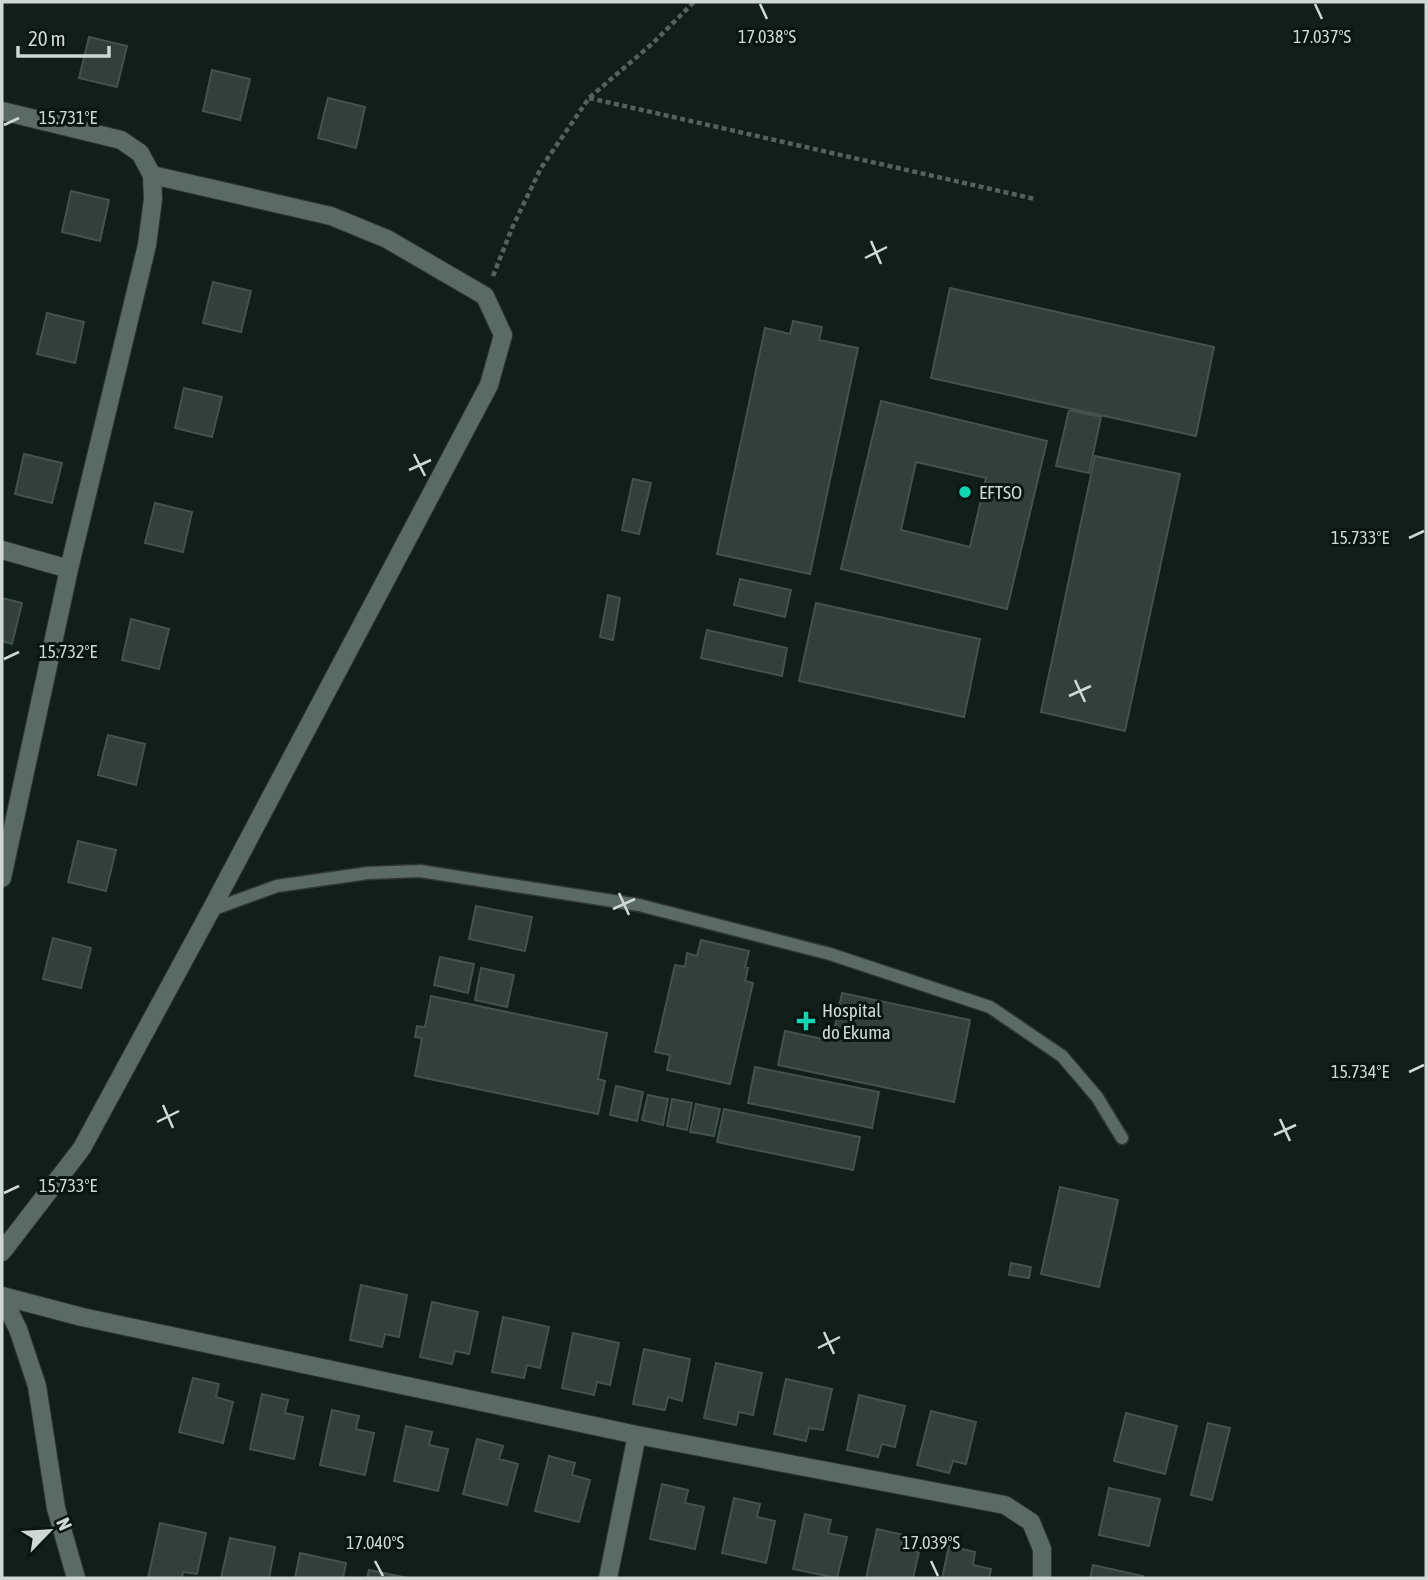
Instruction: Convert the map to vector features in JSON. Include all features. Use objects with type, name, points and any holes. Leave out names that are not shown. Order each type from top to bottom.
[{"type":"street","points":[[2,111],[121,140],[140,153],[152,175],[153,199],[147,245],[69,569],[2,878]]},
{"type":"street","points":[[2,1252],[82,1148],[211,911],[489,385],[503,335],[485,296],[387,239],[331,216],[152,175]]},
{"type":"street","points":[[2,550],[69,569]]},
{"type":"street","points":[[2,1296],[96,1320],[637,1435],[1005,1505],[1031,1522],[1042,1549],[1042,1578]]},
{"type":"street","points":[[2,1296],[18,1329],[37,1386],[56,1508],[76,1578]]},
{"type":"street","points":[[608,1578],[637,1435]]},
{"type":"lane","points":[[211,911],[277,886],[368,873],[420,871],[639,905],[830,954],[990,1007],[1062,1056],[1097,1097],[1122,1138]]},
{"type":"path","points":[[485,296],[512,228],[541,168],[589,98],[653,43],[694,2]]},
{"type":"path","points":[[589,98],[1035,199]]},
{"type":"building","points":[[89,37],[127,46],[117,87],[79,78]]},
{"type":"building","points":[[212,70],[250,79],[240,120],[203,111]]},
{"type":"building","points":[[328,98],[365,107],[356,148],[318,138]]},
{"type":"building","points":[[71,191],[109,200],[100,241],[62,232]]},
{"type":"building","points":[[213,282],[251,291],[241,332],[203,323]]},
{"type":"building","points":[[950,288],[1214,347],[1196,436],[931,378]]},
{"type":"building","points":[[47,313],[84,322],[75,363],[37,354]]},
{"type":"building","points":[[793,321],[822,327],[819,340],[858,348],[810,574],[717,554],[765,328],[790,334]]},
{"type":"building","points":[[184,388],[222,397],[212,437],[175,428]]},
{"type":"building","points":[[881,401],[1047,441],[1007,609],[841,569]],"holes":[[[916,462],[986,478],[970,547],[901,530]]]},
{"type":"building","points":[[1069,410],[1101,417],[1089,473],[1056,466]]},
{"type":"building","points":[[24,454],[62,463],[52,503],[15,494]]},
{"type":"building","points":[[1095,456],[1180,474],[1125,731],[1041,712]]},
{"type":"building","points":[[633,479],[651,483],[639,534],[622,530]]},
{"type":"building","points":[[155,503],[192,512],[183,552],[145,543]]},
{"type":"building","points":[[740,579],[791,590],[785,617],[734,605]]},
{"type":"building","points":[[608,595],[620,598],[613,640],[600,637]]},
{"type":"building","points":[[2,598],[22,603],[12,644],[2,641]]},
{"type":"building","points":[[816,603],[980,639],[964,717],[799,681]]},
{"type":"building","points":[[131,619],[169,629],[159,669],[122,660]]},
{"type":"building","points":[[707,630],[787,648],[782,676],[701,658]]},
{"type":"building","points":[[108,735],[145,744],[136,785],[98,775]]},
{"type":"building","points":[[78,841],[116,850],[106,891],[68,882]]},
{"type":"building","points":[[476,906],[532,917],[525,951],[469,939]]},
{"type":"building","points":[[53,938],[91,948],[81,988],[43,979]]},
{"type":"building","points":[[701,940],[749,951],[745,981],[753,983],[730,1084],[667,1070],[670,1055],[655,1052],[675,965],[685,967],[687,953],[697,956]]},
{"type":"building","points":[[440,957],[474,964],[468,993],[434,985]]},
{"type":"building","points":[[481,968],[514,975],[507,1007],[475,1000]]},
{"type":"building","points":[[842,993],[970,1020],[954,1102],[778,1065],[785,1031],[832,1041]]},
{"type":"building","points":[[431,996],[607,1033],[598,1079],[605,1081],[598,1114],[415,1076],[422,1038],[415,1037],[417,1026],[425,1027]]},
{"type":"building","points":[[755,1067],[879,1092],[872,1128],[748,1103]]},
{"type":"building","points":[[616,1086],[643,1092],[637,1121],[610,1115]]},
{"type":"building","points":[[648,1095],[668,1099],[663,1125],[642,1120]]},
{"type":"building","points":[[672,1099],[692,1103],[687,1130],[667,1126]]},
{"type":"building","points":[[696,1104],[720,1109],[714,1136],[690,1132]]},
{"type":"building","points":[[724,1109],[860,1137],[853,1170],[717,1142]]},
{"type":"building","points":[[1060,1187],[1118,1200],[1099,1287],[1041,1274]]},
{"type":"building","points":[[1011,1263],[1031,1267],[1029,1278],[1009,1275]]},
{"type":"building","points":[[361,1285],[407,1295],[399,1337],[385,1334],[382,1347],[350,1340]]},
{"type":"building","points":[[432,1302],[478,1312],[469,1354],[455,1351],[452,1364],[420,1357]]},
{"type":"building","points":[[503,1317],[549,1327],[540,1368],[527,1365],[524,1378],[492,1372]]},
{"type":"building","points":[[573,1333],[619,1343],[610,1385],[597,1382],[594,1395],[562,1388]]},
{"type":"building","points":[[644,1349],[690,1359],[682,1401],[668,1397],[665,1410],[633,1404]]},
{"type":"building","points":[[716,1363],[762,1373],[753,1415],[739,1412],[736,1425],[704,1418]]},
{"type":"building","points":[[193,1378],[219,1384],[216,1397],[233,1402],[223,1443],[179,1432]]},
{"type":"building","points":[[786,1379],[832,1389],[823,1430],[809,1428],[806,1441],[774,1434]]},
{"type":"building","points":[[262,1394],[288,1400],[285,1413],[303,1417],[294,1459],[250,1449]]},
{"type":"building","points":[[859,1395],[905,1406],[895,1447],[882,1444],[878,1457],[847,1450]]},
{"type":"building","points":[[332,1410],[359,1416],[356,1429],[374,1433],[365,1475],[320,1465]]},
{"type":"building","points":[[931,1411],[976,1422],[966,1464],[953,1461],[949,1473],[917,1465]]},
{"type":"building","points":[[1126,1413],[1177,1426],[1165,1474],[1114,1461]]},
{"type":"building","points":[[1208,1423],[1230,1428],[1212,1500],[1191,1495]]},
{"type":"building","points":[[406,1426],[432,1432],[429,1445],[448,1449],[438,1491],[394,1481]]},
{"type":"building","points":[[477,1439],[503,1446],[499,1459],[518,1464],[507,1505],[463,1494]]},
{"type":"building","points":[[549,1456],[575,1463],[572,1475],[590,1480],[579,1522],[535,1511]]},
{"type":"building","points":[[662,1484],[688,1490],[685,1503],[704,1507],[695,1549],[650,1539]]},
{"type":"building","points":[[1109,1488],[1160,1499],[1149,1546],[1099,1535]]},
{"type":"building","points":[[734,1498],[760,1504],[757,1517],[775,1521],[766,1563],[722,1553]]},
{"type":"building","points":[[805,1514],[831,1520],[828,1533],[847,1537],[837,1578],[793,1569]]},
{"type":"building","points":[[160,1523],[206,1533],[197,1574],[183,1572],[182,1578],[148,1578]]},
{"type":"building","points":[[877,1529],[904,1535],[900,1549],[919,1552],[913,1578],[866,1578]]},
{"type":"building","points":[[230,1538],[275,1547],[269,1578],[221,1578]]},
{"type":"building","points":[[949,1546],[975,1552],[973,1565],[991,1569],[989,1578],[942,1578]]},
{"type":"building","points":[[300,1553],[346,1563],[343,1578],[295,1578]]},
{"type":"building","points":[[1093,1565],[1143,1576],[1143,1578],[1090,1578]]},
{"type":"building","points":[[369,1570],[408,1578],[367,1578]]},
{"type":"place","name":"EFTSO","points":[[965,492]]},
{"type":"place","name":"Hospital do Ekuma","points":[[806,1021]]}]
